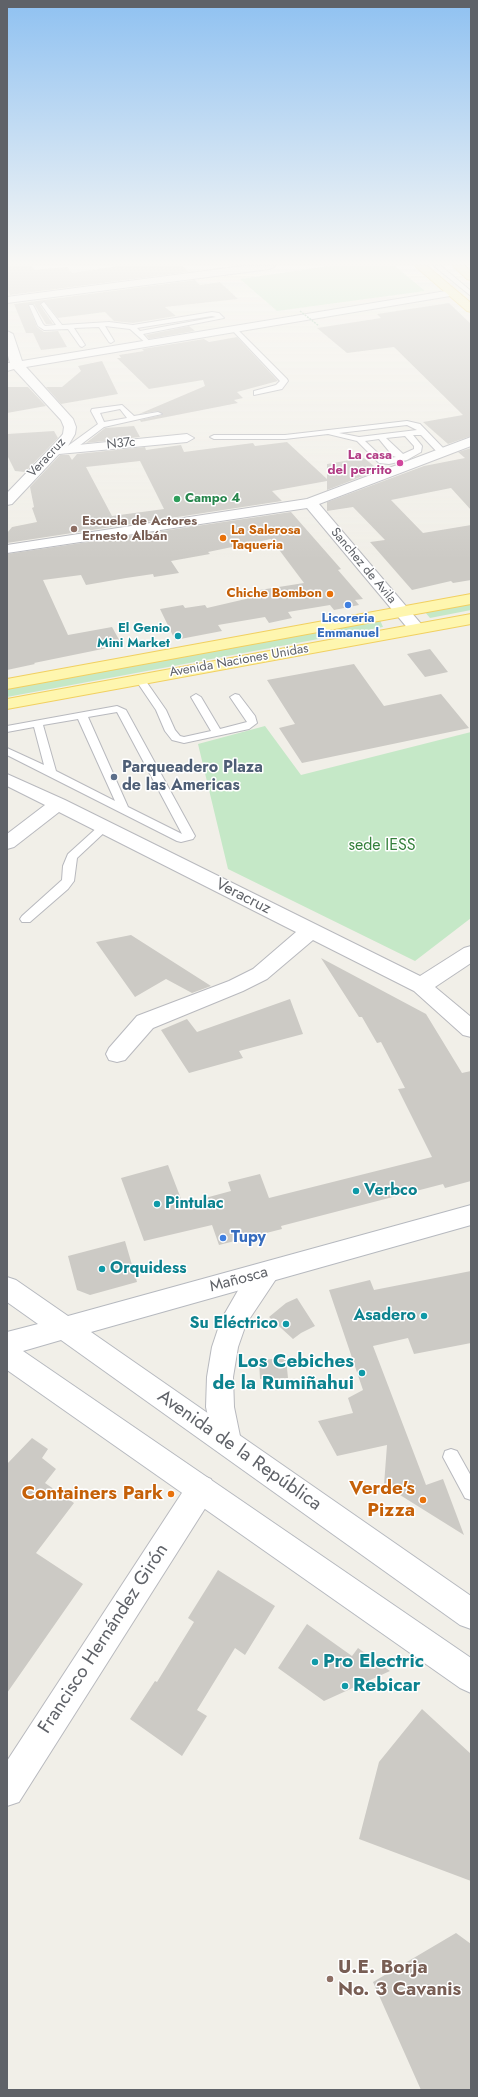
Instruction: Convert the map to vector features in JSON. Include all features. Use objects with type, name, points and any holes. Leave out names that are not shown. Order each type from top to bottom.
[{"type":"main road","name":"Avenida Naciones Unidas","points":[[7,684],[471,599]]},
{"type":"main road","name":"Avenida Naciones Unidas","points":[[7,704],[471,618]]},
{"type":"street","points":[[12,366],[25,364]]},
{"type":"street","name":"Veracruz","points":[[7,502],[69,434],[70,427],[67,419],[12,366]]},
{"type":"street","name":"N37c","points":[[54,451],[187,438]]},
{"type":"street","points":[[7,549],[310,503],[471,441]]},
{"type":"street","name":"Sanchez de Avila","points":[[310,503],[416,628]]},
{"type":"street","name":"Veracruz","points":[[7,779],[421,986],[471,1029]]},
{"type":"street","points":[[7,843],[58,804]]},
{"type":"street","points":[[117,1054],[145,1022],[236,986],[260,974],[311,931]]},
{"type":"street","points":[[421,986],[471,953]]},
{"type":"street","name":"Mañosca","points":[[7,1344],[267,1273],[471,1215]]},
{"type":"street","points":[[227,1441],[220,1407],[220,1376],[225,1347],[234,1320],[249,1295],[267,1273]]},
{"type":"street","name":"Avenida de la República","points":[[7,1288],[227,1441],[471,1614]]},
{"type":"street","points":[[7,1355],[471,1677]]},
{"type":"street","name":"Francisco Hernández Girón","points":[[7,1790],[201,1489]]},
{"type":"lane","points":[[257,393],[280,387],[284,381],[269,364]]},
{"type":"lane","points":[[102,425],[95,411],[122,407],[132,419]]},
{"type":"lane","points":[[68,450],[94,428],[102,425],[158,414]]},
{"type":"lane","points":[[214,437],[286,437],[401,423],[417,426],[442,452]]},
{"type":"lane","points":[[326,432],[345,438],[359,439],[423,432]]},
{"type":"lane","points":[[359,439],[382,461],[389,462],[404,458],[416,452],[419,448],[406,434]]},
{"type":"lane","points":[[381,437],[396,454],[404,458]]},
{"type":"lane","points":[[140,679],[161,710],[170,731],[176,738],[184,740],[245,727],[252,723],[251,718],[235,697]]},
{"type":"lane","points":[[196,697],[217,733]]},
{"type":"lane","points":[[7,729],[117,709],[124,712],[189,836],[181,838],[123,807],[7,751]]},
{"type":"lane","points":[[82,716],[123,807]]},
{"type":"lane","points":[[38,724],[51,772]]},
{"type":"lane","points":[[26,919],[64,886],[68,881],[69,866],[72,858],[104,827]]},
{"type":"lane","points":[[451,1458],[471,1492]]},
{"type":"green space","points":[[471,603],[471,610],[430,618],[425,612]]},
{"type":"green space","points":[[380,620],[383,627],[7,697],[7,689]]},
{"type":"green space","name":"sede IESS","points":[[265,726],[301,775],[471,732],[471,918],[415,961],[228,869],[198,744]]},
{"type":"building","points":[[88,364],[103,364],[118,394],[61,404],[46,387],[62,387],[81,371],[78,366]]},
{"type":"building","points":[[123,364],[262,364],[278,381],[237,392],[243,398],[234,400],[238,403],[141,422],[140,420],[163,414],[158,411],[139,414],[205,386],[203,380],[149,389]]},
{"type":"building","points":[[411,364],[471,364],[471,436],[448,444],[423,422],[463,415]]},
{"type":"building","points":[[7,387],[28,387],[46,406],[7,413]]},
{"type":"building","points":[[134,426],[140,437],[86,443],[105,428]]},
{"type":"building","points":[[54,431],[58,438],[25,472],[15,471],[7,455],[7,434]]},
{"type":"building","points":[[287,442],[327,479],[327,464],[350,460],[364,458],[379,470],[327,490],[327,481],[272,491],[282,501],[7,543],[7,533],[12,527],[37,522],[32,508],[34,507],[30,487],[60,455],[69,455],[72,460],[77,454],[145,447],[146,450],[181,445],[184,452],[253,443],[255,446]],"holes":[[[140,461],[164,509],[112,516],[86,467]]]},
{"type":"building","points":[[471,448],[471,510],[451,488],[391,500],[423,533],[471,525],[471,580],[453,583],[451,581],[412,590],[370,542],[385,540],[353,507],[327,511],[327,502],[424,466],[465,458],[458,452]]},
{"type":"building","points":[[291,512],[341,569],[338,570],[363,599],[355,600],[359,605],[334,610],[330,605],[288,612],[292,618],[269,623],[265,617],[218,625],[222,631],[175,640],[160,609],[183,605],[185,608],[205,605],[207,608],[250,598],[247,592],[304,583],[271,539],[208,552],[210,554],[171,561],[179,573],[154,577],[153,574],[86,585],[81,575],[43,580],[68,635],[112,627],[122,645],[7,670],[7,554]]},
{"type":"building","points":[[430,649],[448,672],[425,677],[407,654]]},
{"type":"building","points":[[354,664],[384,706],[441,694],[469,728],[302,763],[279,728],[295,724],[267,680]]},
{"type":"building","points":[[131,935],[211,986],[192,993],[166,979],[135,997],[96,942]]},
{"type":"building","points":[[321,958],[426,1014],[462,1073],[471,1071],[471,1181],[445,1188],[443,1184],[281,1226],[282,1229],[219,1245],[212,1225],[144,1241],[121,1178],[168,1165],[183,1204],[231,1191],[228,1182],[260,1174],[269,1198],[432,1157],[398,1089],[405,1088],[381,1042],[377,1043],[362,1017],[359,1017]]},
{"type":"building","points":[[290,999],[303,1034],[239,1051],[243,1058],[189,1073],[161,1030],[187,1019],[197,1032]]},
{"type":"building","name":"Orquidess","points":[[125,1241],[137,1282],[90,1295],[77,1290],[68,1256]]},
{"type":"building","points":[[471,1271],[471,1343],[414,1354],[408,1338],[373,1346],[426,1485],[443,1479],[464,1535],[384,1485],[387,1445],[337,1456],[318,1421],[353,1413],[348,1398],[363,1390],[329,1290],[370,1280],[374,1290]]},
{"type":"building","points":[[297,1298],[315,1326],[293,1339],[269,1317],[286,1303]]},
{"type":"building","points":[[286,1358],[288,1378],[260,1379],[259,1360]]},
{"type":"building","points":[[32,1438],[48,1449],[42,1458],[56,1469],[45,1483],[74,1503],[36,1553],[83,1584],[7,1693],[7,1464]]},
{"type":"building","points":[[218,1570],[275,1606],[245,1655],[235,1648],[197,1710],[207,1716],[182,1756],[130,1719],[155,1681],[157,1682],[194,1622],[188,1618]]},
{"type":"building","name":"Pro Electric","points":[[307,1624],[352,1656],[358,1648],[390,1671],[324,1701],[278,1668]]},
{"type":"building","points":[[422,1709],[471,1754],[471,1881],[359,1839],[379,1762]]},
{"type":"building","points":[[456,1933],[471,1944],[471,2090],[421,2090],[373,1982]]},
{"type":"place","name":"La casa del perrito","points":[[400,463]]},
{"type":"place","name":"Campo 4","points":[[177,499]]},
{"type":"place","name":"Escuela de Actores Ernesto Albán","points":[[74,529]]},
{"type":"place","name":"La Salerosa Taqueria","points":[[223,538]]},
{"type":"place","name":"Chiche Bombon","points":[[330,594]]},
{"type":"place","name":"Licoreria Emmanuel","points":[[348,605]]},
{"type":"place","name":"El Genio Mini Market","points":[[178,636]]},
{"type":"place","name":"Parqueadero Plaza de las Americas","points":[[114,777]]},
{"type":"place","name":"Verbco","points":[[356,1191]]},
{"type":"place","name":"Pintulac","points":[[157,1204]]},
{"type":"place","name":"Tupy","points":[[223,1238]]},
{"type":"place","name":"Orquidess","points":[[102,1269]]},
{"type":"place","name":"Asadero","points":[[424,1316]]},
{"type":"place","name":"Su Eléctrico","points":[[286,1324]]},
{"type":"place","name":"Los Cebiches de la Rumiñahui","points":[[362,1373]]},
{"type":"place","name":"Containers Park","points":[[171,1494]]},
{"type":"place","name":"Verde's Pizza","points":[[423,1500]]},
{"type":"place","name":"Pro Electric","points":[[315,1662]]},
{"type":"place","name":"Rebicar","points":[[345,1686]]},
{"type":"place","name":"U.E. Borja No. 3 Cavanis","points":[[330,1979]]}]
